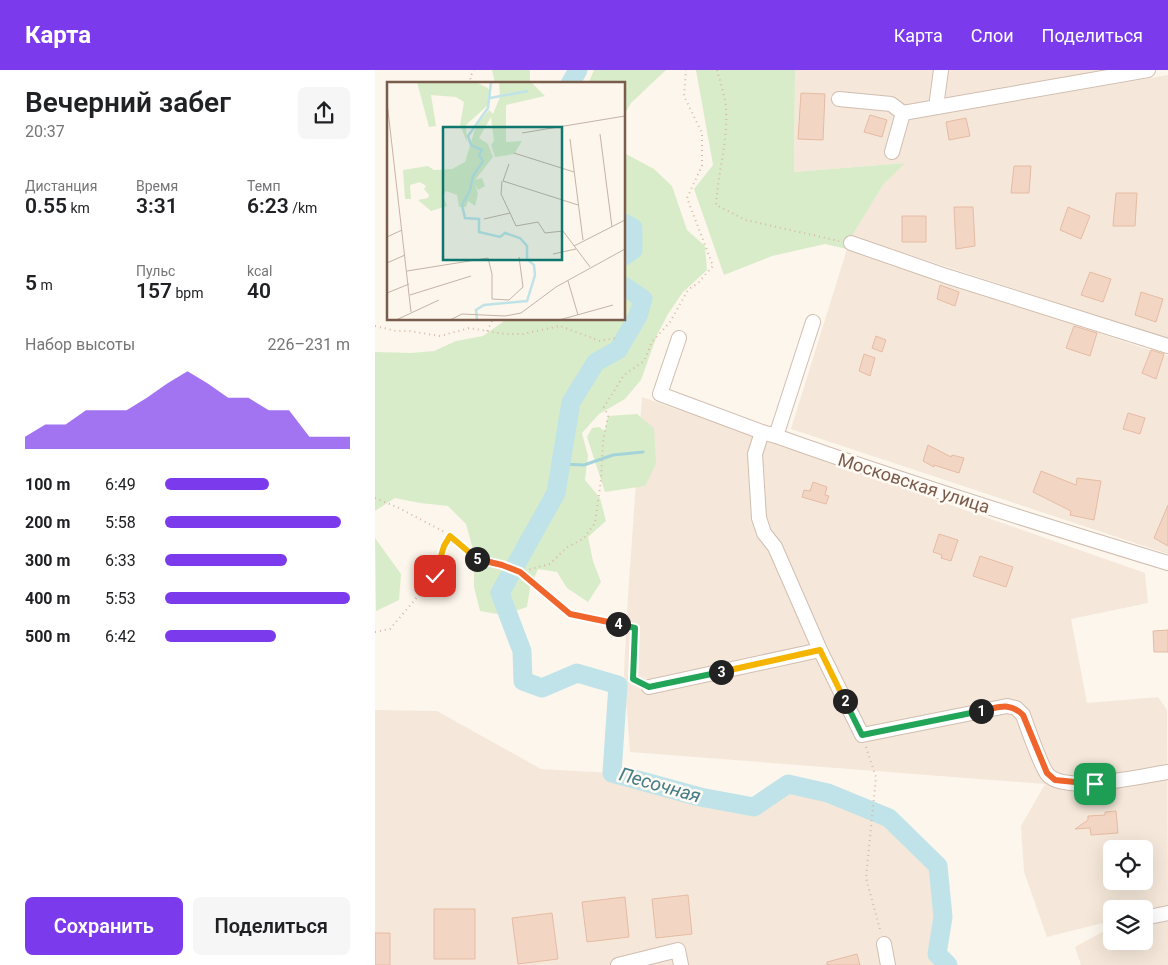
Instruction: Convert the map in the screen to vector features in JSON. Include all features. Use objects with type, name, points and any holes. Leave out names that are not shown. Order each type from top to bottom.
[{"type":"street","points":[[936,108],[941,70]]},
{"type":"street","points":[[839,99],[891,104],[903,113],[936,108],[1081,76],[1148,70]]},
{"type":"street","points":[[892,152],[903,113]]},
{"type":"street","points":[[851,243],[946,276],[1168,346]]},
{"type":"street","points":[[813,322],[769,434],[755,454],[759,518],[764,533],[775,547],[820,650],[862,735],[1007,706],[1016,708],[1023,715],[1047,773],[1055,780],[1095,784],[1168,772]]},
{"type":"street","name":"Московская улица","points":[[679,338],[660,394],[845,460],[1072,534],[1168,563]]},
{"type":"street","points":[[649,687],[820,650]]},
{"type":"street","points":[[1153,916],[1168,913]]},
{"type":"street","points":[[884,944],[888,965]]},
{"type":"street","points":[[618,965],[677,950],[681,965]]},
{"type":"path","points":[[471,82],[470,78],[474,70]]},
{"type":"path","points":[[520,572],[550,564],[566,548],[584,538],[595,523],[607,416],[604,407],[624,375],[644,361],[652,342],[671,322],[688,290],[699,282],[713,266],[687,198],[702,166],[702,133],[684,96],[686,70]]},
{"type":"path","points":[[717,70],[726,108],[724,151],[717,184],[717,205],[746,220],[851,243]]},
{"type":"path","points":[[487,331],[492,320]]},
{"type":"path","points":[[375,326],[397,331],[440,336],[469,328],[505,334],[523,334],[560,326],[600,341],[616,338]]},
{"type":"path","points":[[375,498],[399,508],[450,536],[477,559],[520,572],[570,614],[635,628],[633,679],[649,687]]},
{"type":"path","points":[[375,632],[390,629],[435,576],[444,546],[450,536]]},
{"type":"path","points":[[862,735],[875,777],[866,878],[884,944]]},
{"type":"shaded area","points":[[795,70],[1113,70],[904,107],[906,120],[1168,75],[1168,339],[852,236],[883,185],[904,163],[794,172]]},
{"type":"shaded area","points":[[847,249],[1168,356],[1168,554],[791,429]]},
{"type":"shaded area","points":[[642,397],[1145,573],[1148,603],[1071,619],[1087,703],[1158,697],[1167,710],[1168,908],[1153,912],[1153,900],[1103,900],[1103,923],[1047,937],[1024,872],[1021,826],[1045,784],[630,752],[624,673]]},
{"type":"shaded area","points":[[375,710],[437,711],[541,769],[612,773],[700,797],[754,807],[788,784],[828,793],[889,818],[938,866],[943,917],[937,954],[948,965],[375,965]]},
{"type":"shaded area","points":[[1168,918],[1168,965],[1081,965],[1075,947],[1103,932],[1103,950],[1153,950],[1153,921]]},
{"type":"green space","points":[[492,70],[530,70],[530,82],[495,82]]},
{"type":"green space","points":[[594,70],[666,70],[631,103],[625,113],[625,82],[589,82]]},
{"type":"green space","points":[[696,70],[795,70],[794,172],[905,163],[883,185],[852,236],[847,249],[825,244],[772,256],[724,275],[694,189],[713,165]]},
{"type":"green space","points":[[625,154],[654,169],[672,186],[687,230],[705,246],[707,270],[683,292],[668,314],[657,335],[641,380],[625,399],[599,414],[582,433],[588,456],[585,480],[600,498],[606,521],[588,537],[593,561],[601,582],[588,602],[567,588],[557,572],[538,569],[530,588],[527,607],[503,615],[480,611],[474,587],[474,553],[466,524],[448,506],[395,498],[375,511],[375,352],[411,353],[434,351],[456,341],[483,336],[506,320],[625,320]]},
{"type":"green space","points":[[637,414],[654,428],[656,464],[645,486],[605,492],[587,437],[592,428],[599,427],[605,431],[608,416]]},
{"type":"green space","points":[[375,538],[401,574],[399,600],[376,611]]},
{"type":"building","points":[[801,93],[825,94],[823,140],[798,139]]},
{"type":"building","points":[[870,115],[887,120],[882,137],[864,132]]},
{"type":"building","points":[[966,118],[970,136],[949,140],[946,122]]},
{"type":"building","points":[[1014,166],[1031,166],[1029,193],[1011,193]]},
{"type":"building","points":[[1116,193],[1137,193],[1135,226],[1113,226]]},
{"type":"building","points":[[954,207],[973,207],[975,246],[956,249]]},
{"type":"building","points":[[1068,207],[1090,216],[1081,239],[1060,230]]},
{"type":"building","points":[[902,216],[926,216],[926,242],[902,242]]},
{"type":"building","points":[[1090,272],[1111,279],[1103,302],[1081,295]]},
{"type":"building","points":[[940,285],[959,292],[955,306],[937,299]]},
{"type":"building","points":[[1141,292],[1163,299],[1156,322],[1135,315]]},
{"type":"building","points":[[1074,326],[1097,333],[1090,356],[1066,348]]},
{"type":"building","points":[[876,336],[886,340],[882,352],[872,348]]},
{"type":"building","points":[[1151,350],[1164,354],[1156,379],[1142,373]]},
{"type":"building","points":[[864,354],[875,358],[870,376],[859,371]]},
{"type":"building","points":[[1128,413],[1145,418],[1140,434],[1123,429]]},
{"type":"building","points":[[928,445],[951,457],[952,455],[964,458],[959,473],[934,465],[934,467],[923,461]]},
{"type":"building","points":[[1041,471],[1076,485],[1077,478],[1101,481],[1094,520],[1070,515],[1071,511],[1033,492]]},
{"type":"building","points":[[813,482],[827,487],[825,495],[829,496],[826,504],[802,497],[804,490],[810,491]]},
{"type":"building","points":[[1168,505],[1168,546],[1154,538]]},
{"type":"building","points":[[939,534],[958,540],[951,561],[941,558],[942,555],[933,552]]},
{"type":"building","points":[[980,556],[1013,567],[1006,587],[973,576]]},
{"type":"building","points":[[1168,630],[1168,652],[1154,652],[1153,631]]},
{"type":"building","points":[[1116,811],[1118,833],[1091,835],[1090,828],[1075,829],[1088,820],[1088,816],[1105,815],[1105,812]]},
{"type":"building","points":[[688,895],[692,934],[656,938],[652,899]]},
{"type":"building","points":[[625,897],[629,937],[587,942],[582,902]]},
{"type":"building","points":[[434,909],[475,909],[475,959],[434,959]]},
{"type":"building","points":[[552,913],[558,959],[518,964],[512,918]]},
{"type":"building","points":[[375,933],[390,933],[390,965],[375,965]]},
{"type":"building","points":[[857,954],[860,965],[827,965],[827,962]]},
{"type":"waterway","name":"Песочная","points":[[571,82],[578,70]]},
{"type":"waterway","name":"Песочная","points":[[625,224],[633,228],[633,250],[625,255]]},
{"type":"waterway","name":"Песочная","points":[[625,287],[643,299],[638,316],[618,350],[596,362],[571,402],[556,493],[500,593],[522,651],[523,681],[542,688],[577,673],[618,685],[612,773],[700,797],[754,807],[788,784],[828,793],[889,818],[938,866],[943,917],[937,954],[948,965]]},
{"type":"waterway","points":[[561,464],[584,465],[613,455],[643,452]]},
{"type":"route","points":[[435,576],[444,546],[450,536],[477,559],[520,572],[570,614],[635,628],[633,679],[649,687],[820,650],[862,735],[1007,706],[1016,708],[1023,715],[1047,773],[1055,780],[1095,784]]}]
